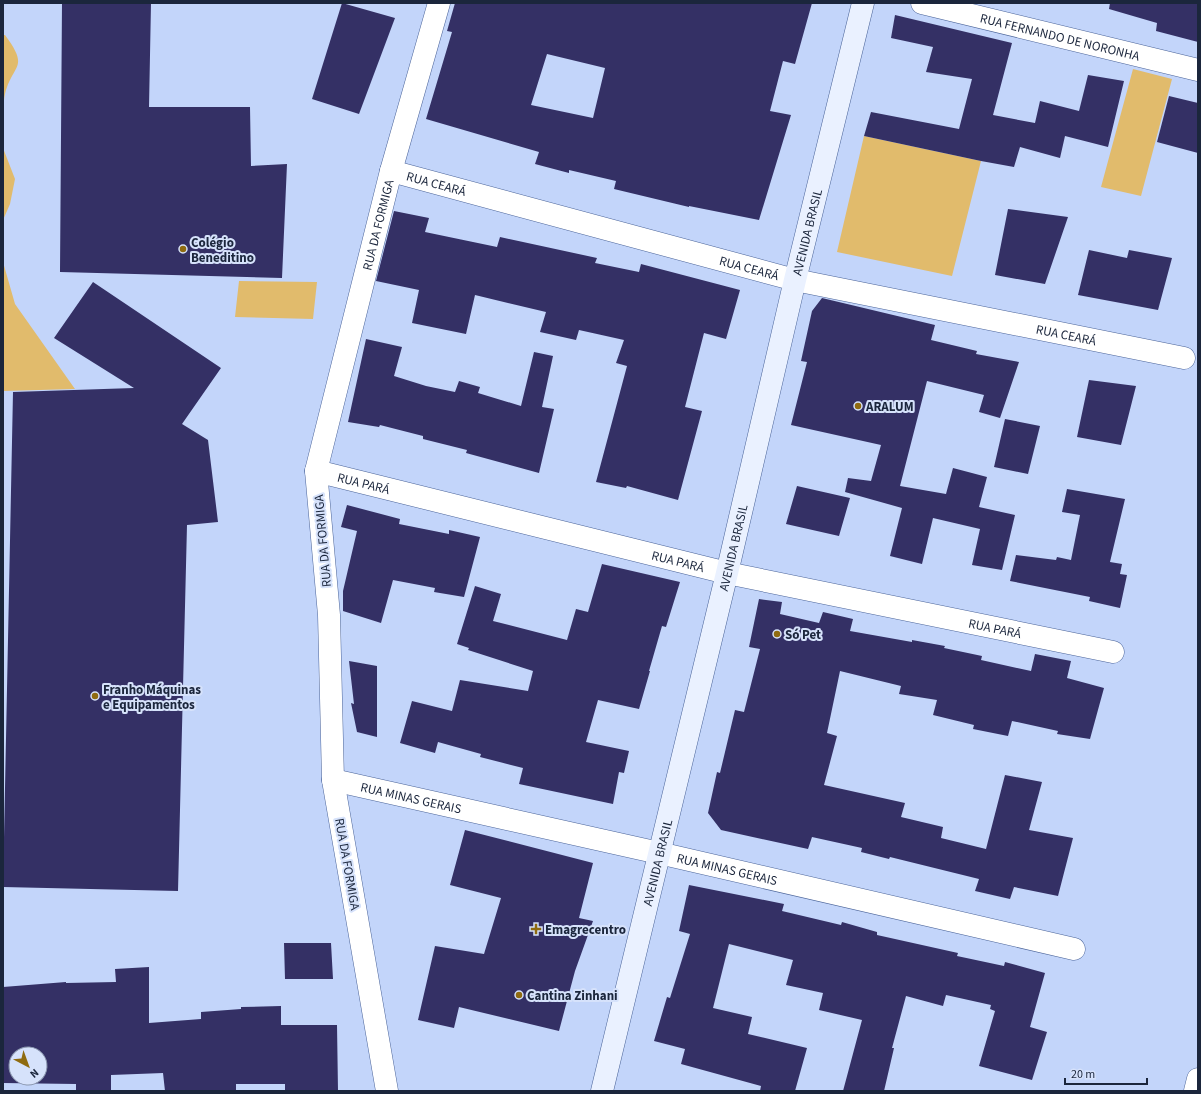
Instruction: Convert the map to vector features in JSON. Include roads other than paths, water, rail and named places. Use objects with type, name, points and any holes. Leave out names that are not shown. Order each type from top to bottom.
[{"type":"street","name":"RUA DA FORMIGA","points":[[388,1091],[333,780],[329,615],[316,470],[391,171],[439,3]]},
{"type":"street","name":"AVENIDA BRASIL","points":[[602,1091],[727,573],[795,280],[863,3]]},
{"type":"street","name":"RUA FERNANDO DE NORONHA","points":[[922,3],[1198,70]]},
{"type":"street","name":"RUA CEARÁ","points":[[391,171],[795,280],[1184,358]]},
{"type":"street","name":"RUA PARÁ","points":[[316,470],[727,573],[1113,652]]},
{"type":"street","name":"RUA MINAS GERAIS","points":[[333,780],[659,853],[1074,949]]},
{"type":"street","points":[[1194,1091],[1198,1079]]},
{"type":"place","name":"Colégio Beneditino","points":[[183,249]]},
{"type":"place","name":"ARALUM","points":[[858,406]]},
{"type":"place","name":"Só Pet","points":[[777,634]]},
{"type":"place","name":"Franho Máquinas e Equipamentos","points":[[95,696]]},
{"type":"place","name":"Emagrecentro","points":[[536,929]]},
{"type":"place","name":"Cantina Zinhani","points":[[519,995]]}]
